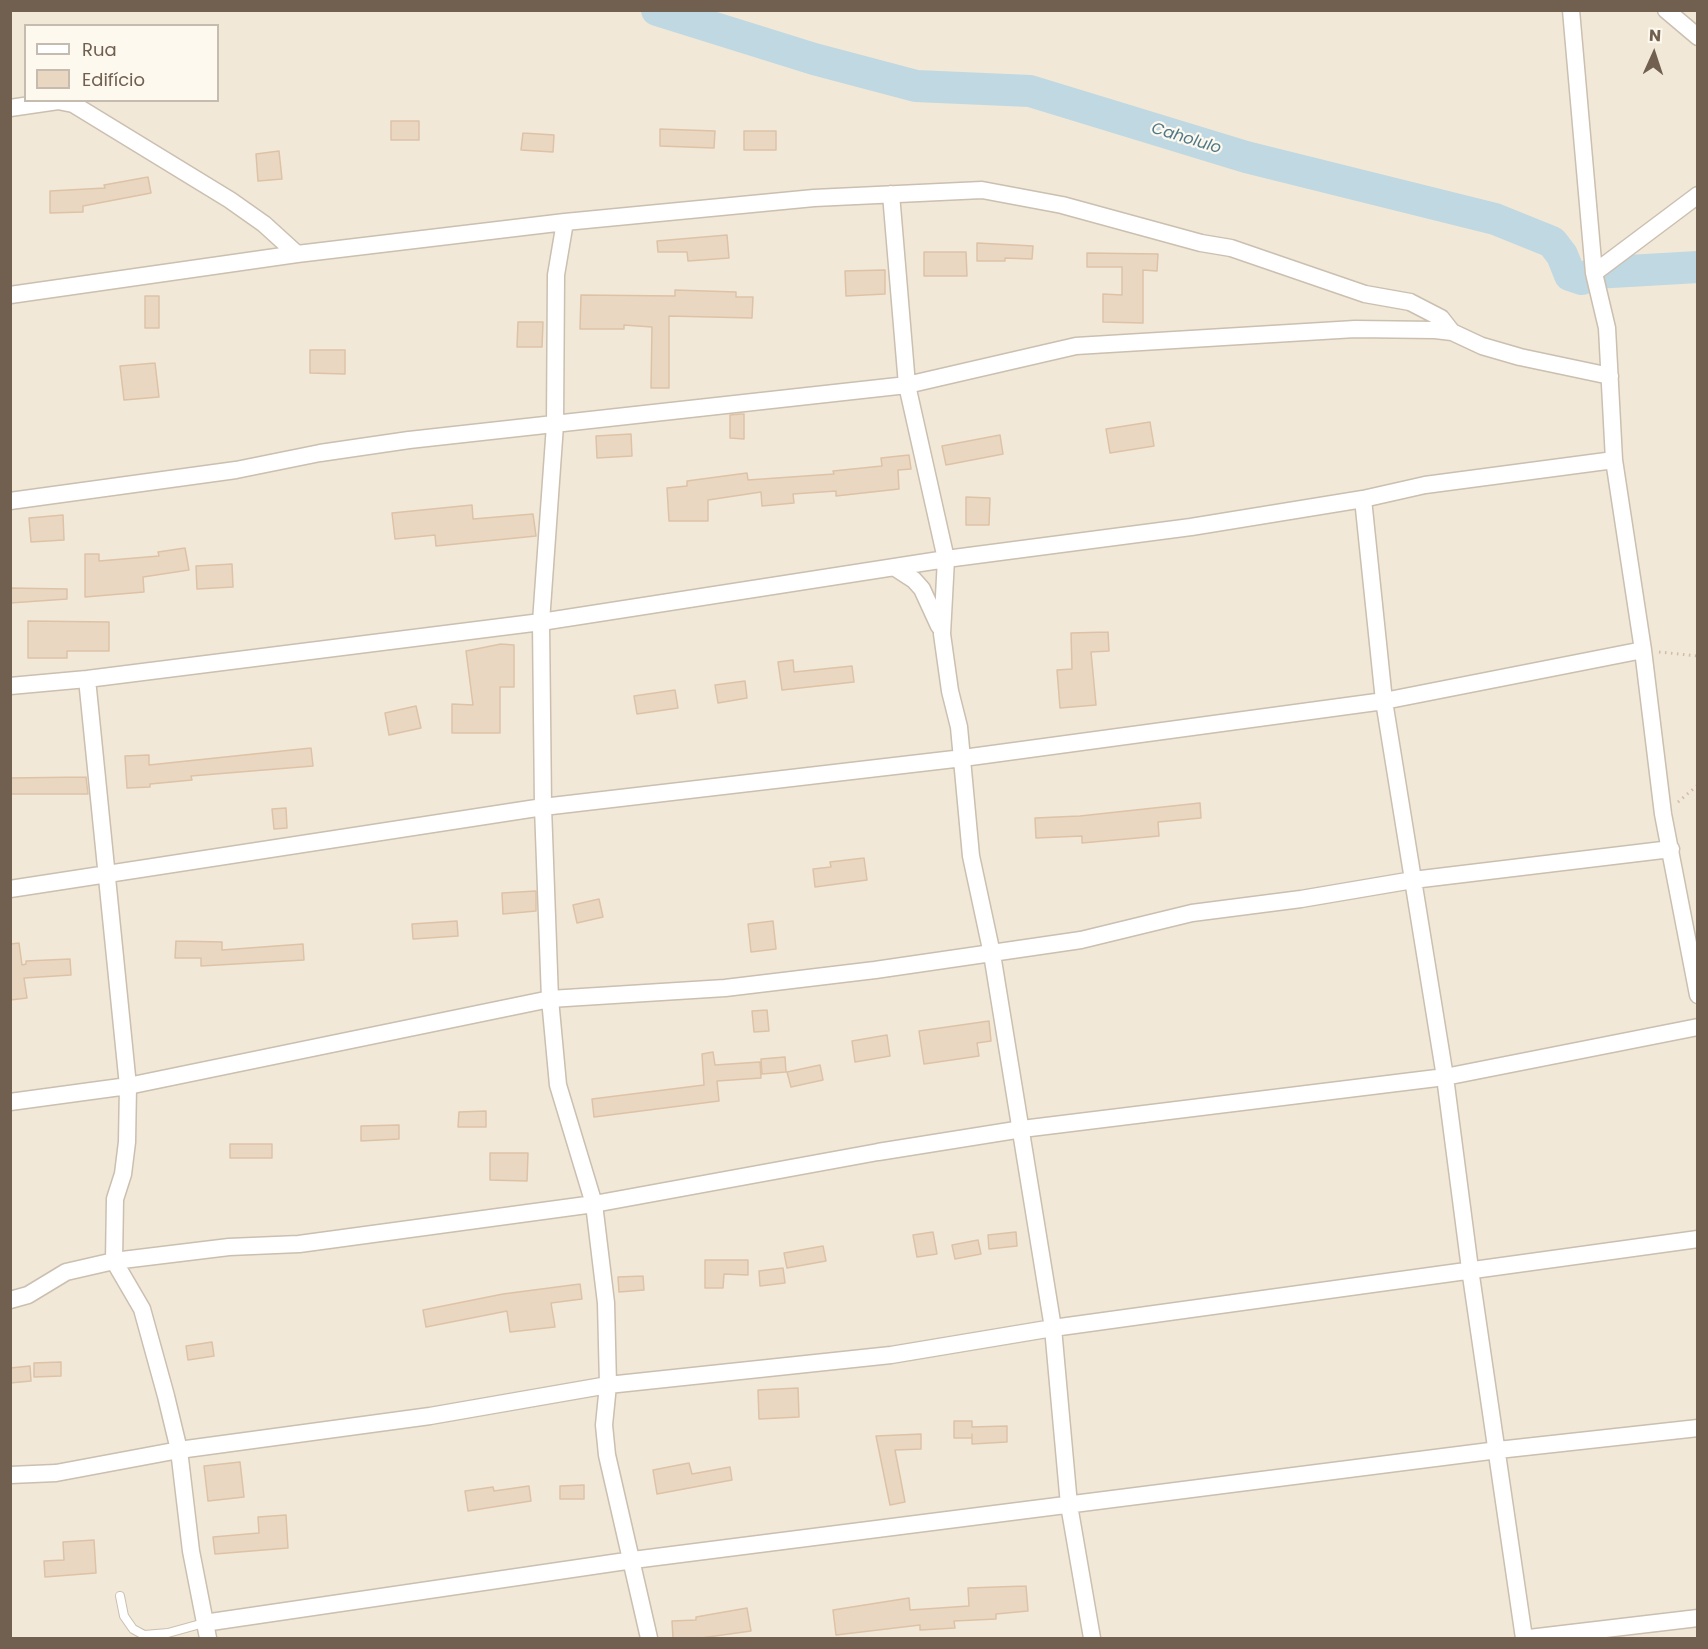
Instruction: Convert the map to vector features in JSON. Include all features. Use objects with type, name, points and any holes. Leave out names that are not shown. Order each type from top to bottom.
[{"type":"street","points":[[1571,10],[1594,273],[1607,328],[1614,460],[1643,650],[1663,814],[1698,995]]},
{"type":"street","points":[[1666,10],[1698,38]]},
{"type":"street","points":[[10,108],[51,102]]},
{"type":"street","points":[[63,102],[73,104],[230,200],[264,224],[297,254]]},
{"type":"street","points":[[10,295],[297,254],[565,222],[802,199],[982,190],[1062,205],[1201,243],[1231,248],[1365,294],[1410,302],[1441,318],[1452,332]]},
{"type":"street","points":[[891,194],[907,386],[946,559],[942,634]]},
{"type":"street","points":[[1594,273],[1698,195]]},
{"type":"street","points":[[565,222],[556,275],[555,425],[541,622],[543,807],[550,999],[558,1085],[594,1204],[606,1303],[608,1385],[604,1425],[607,1455],[633,1560],[649,1638]]},
{"type":"street","points":[[10,501],[236,470],[320,453],[409,440],[907,386],[1076,346],[1355,329],[1421,329],[1452,332],[1482,346],[1520,357],[1610,376]]},
{"type":"street","points":[[10,686],[87,679],[541,622],[946,559],[1191,527],[1363,499],[1425,485],[1614,460]]},
{"type":"street","points":[[1363,499],[1384,701],[1445,1077],[1470,1269],[1527,1638],[1698,1618]]},
{"type":"street","points":[[894,567],[914,580],[922,589],[942,634],[963,758],[971,856],[992,954],[1053,1328],[1069,1505],[1092,1638]]},
{"type":"street","points":[[10,889],[107,872],[543,807],[963,758],[1384,701],[1643,650]]},
{"type":"street","points":[[87,679],[128,1086],[127,1142],[123,1174],[115,1199],[114,1261],[142,1310],[179,1450],[191,1551],[206,1631],[633,1560],[1498,1450],[1698,1428]]},
{"type":"street","points":[[10,1102],[128,1086],[550,999],[725,988],[992,954],[1081,940],[1192,913],[1301,899],[1413,880],[1671,849]]},
{"type":"street","points":[[10,1300],[28,1295],[66,1272],[114,1261],[229,1247],[299,1244],[594,1204],[878,1152],[1022,1129],[1445,1077],[1698,1027]]},
{"type":"street","points":[[10,1475],[56,1473],[179,1450],[430,1416],[608,1385],[891,1355],[1053,1328],[1698,1239]]},
{"type":"lane","points":[[120,1596],[124,1616],[133,1629],[144,1635],[206,1631]]},
{"type":"path","points":[[1643,650],[1698,656]]},
{"type":"path","points":[[1663,814],[1698,785]]},
{"type":"shaded area","points":[[11,11],[1697,11],[1697,1638],[11,1638]]},
{"type":"building","points":[[391,121],[419,121],[419,140],[391,140]]},
{"type":"building","points":[[660,129],[715,131],[714,148],[660,146]]},
{"type":"building","points":[[744,131],[776,131],[776,150],[744,150]]},
{"type":"building","points":[[523,133],[554,135],[553,152],[521,150]]},
{"type":"building","points":[[279,151],[282,179],[258,181],[256,154]]},
{"type":"building","points":[[148,177],[151,193],[83,206],[83,212],[50,213],[50,191],[105,188],[104,185]]},
{"type":"building","points":[[727,235],[729,258],[688,261],[687,252],[658,252],[657,241]]},
{"type":"building","points":[[977,243],[1033,246],[1032,259],[1005,258],[1005,261],[977,261]]},
{"type":"building","points":[[924,252],[966,252],[967,276],[924,276]]},
{"type":"building","points":[[1087,253],[1158,254],[1157,271],[1143,270],[1143,323],[1103,322],[1103,294],[1122,295],[1122,267],[1087,267]]},
{"type":"building","points":[[885,270],[885,294],[846,296],[845,271]]},
{"type":"building","points":[[675,290],[736,292],[736,297],[753,297],[752,318],[669,316],[669,388],[651,388],[652,327],[624,325],[624,329],[580,329],[581,295],[675,296]]},
{"type":"building","points":[[145,296],[159,296],[159,328],[145,328]]},
{"type":"building","points":[[518,322],[543,322],[542,347],[517,347]]},
{"type":"building","points":[[310,350],[345,350],[345,374],[310,373]]},
{"type":"building","points":[[155,363],[159,397],[124,400],[120,366]]},
{"type":"building","points":[[744,414],[744,439],[730,438],[730,415]]},
{"type":"building","points":[[1150,422],[1154,446],[1110,453],[1106,429]]},
{"type":"building","points":[[631,434],[632,456],[597,458],[596,436]]},
{"type":"building","points":[[1000,435],[1003,454],[946,465],[942,446]]},
{"type":"building","points":[[909,455],[911,469],[898,470],[899,489],[836,496],[836,491],[793,494],[794,503],[762,506],[761,492],[708,500],[708,521],[669,521],[667,488],[687,486],[687,481],[747,473],[748,480],[834,474],[833,471],[882,466],[881,458]]},
{"type":"building","points":[[966,497],[990,498],[989,525],[966,525]]},
{"type":"building","points":[[472,505],[473,519],[533,514],[536,536],[436,546],[435,535],[395,539],[392,513]]},
{"type":"building","points":[[63,515],[64,540],[31,542],[29,518]]},
{"type":"building","points":[[185,548],[189,570],[143,577],[144,592],[85,597],[85,554],[99,554],[99,561],[159,556],[158,552]]},
{"type":"building","points":[[232,564],[233,587],[197,589],[196,566]]},
{"type":"building","points":[[10,588],[67,589],[67,599],[10,603]]},
{"type":"building","points":[[28,621],[109,622],[109,651],[67,651],[67,658],[28,658]]},
{"type":"building","points":[[1108,632],[1109,651],[1091,652],[1096,705],[1060,708],[1057,670],[1072,669],[1071,633]]},
{"type":"building","points":[[501,644],[514,645],[514,687],[500,687],[500,733],[452,733],[452,704],[473,705],[466,651]]},
{"type":"building","points":[[793,660],[794,672],[852,666],[854,682],[782,690],[778,662]]},
{"type":"building","points":[[745,681],[747,698],[718,703],[715,685]]},
{"type":"building","points":[[675,690],[678,708],[637,714],[634,696]]},
{"type":"building","points":[[416,706],[421,728],[389,735],[385,713]]},
{"type":"building","points":[[311,748],[313,766],[191,776],[192,780],[150,784],[150,787],[127,788],[125,756],[149,755],[149,765]]},
{"type":"building","points":[[86,777],[88,794],[10,794],[10,778]]},
{"type":"building","points":[[1200,803],[1201,818],[1158,822],[1159,836],[1082,843],[1082,836],[1036,838],[1035,818],[1080,816]]},
{"type":"building","points":[[286,808],[287,828],[274,829],[272,809]]},
{"type":"building","points":[[864,858],[867,880],[815,887],[813,869],[831,867],[830,862]]},
{"type":"building","points":[[536,891],[536,911],[503,914],[502,893]]},
{"type":"building","points":[[599,899],[603,917],[577,923],[573,905]]},
{"type":"building","points":[[457,921],[458,936],[413,939],[412,924]]},
{"type":"building","points":[[773,921],[776,949],[751,952],[748,924]]},
{"type":"building","points":[[176,941],[222,942],[222,950],[303,944],[304,960],[201,966],[201,958],[175,958]]},
{"type":"building","points":[[19,943],[22,965],[26,964],[26,961],[70,959],[71,975],[24,978],[27,998],[10,1000],[10,944]]},
{"type":"building","points":[[767,1010],[769,1031],[754,1032],[752,1011]]},
{"type":"building","points":[[989,1021],[991,1041],[977,1043],[979,1056],[924,1064],[919,1031]]},
{"type":"building","points":[[887,1035],[890,1056],[855,1062],[852,1041]]},
{"type":"building","points":[[713,1052],[715,1065],[760,1062],[761,1078],[717,1081],[719,1101],[594,1117],[592,1099],[704,1085],[702,1054]]},
{"type":"building","points":[[785,1057],[786,1072],[762,1074],[761,1059]]},
{"type":"building","points":[[820,1065],[823,1080],[791,1087],[787,1072]]},
{"type":"building","points":[[486,1111],[486,1127],[458,1127],[459,1112]]},
{"type":"building","points":[[399,1125],[399,1139],[361,1141],[361,1126]]},
{"type":"building","points":[[230,1144],[272,1144],[272,1158],[230,1158]]},
{"type":"building","points":[[490,1153],[528,1153],[527,1181],[490,1180]]},
{"type":"building","points":[[933,1232],[937,1254],[917,1257],[913,1235]]},
{"type":"building","points":[[1016,1232],[1017,1246],[989,1249],[988,1235]]},
{"type":"building","points":[[978,1240],[981,1254],[955,1259],[952,1245]]},
{"type":"building","points":[[823,1246],[826,1261],[787,1268],[784,1253]]},
{"type":"building","points":[[705,1260],[748,1260],[748,1275],[724,1274],[723,1288],[705,1288]]},
{"type":"building","points":[[783,1268],[785,1283],[760,1286],[759,1271]]},
{"type":"building","points":[[643,1276],[644,1290],[619,1292],[618,1277]]},
{"type":"building","points":[[580,1284],[582,1299],[551,1303],[555,1327],[510,1332],[507,1311],[426,1327],[423,1310],[503,1294]]},
{"type":"building","points":[[212,1342],[214,1356],[188,1360],[186,1346]]},
{"type":"building","points":[[61,1362],[61,1376],[34,1377],[34,1363]]},
{"type":"building","points":[[30,1366],[31,1381],[10,1383],[10,1368]]},
{"type":"building","points":[[798,1388],[799,1417],[759,1419],[758,1390]]},
{"type":"building","points":[[954,1421],[972,1421],[972,1427],[1007,1426],[1007,1442],[972,1444],[972,1438],[954,1438]]},
{"type":"building","points":[[921,1434],[921,1449],[895,1450],[905,1502],[890,1505],[876,1436]]},
{"type":"building","points":[[240,1462],[244,1497],[208,1501],[204,1466]]},
{"type":"building","points":[[689,1463],[692,1474],[730,1467],[732,1480],[657,1494],[653,1470]]},
{"type":"building","points":[[584,1485],[584,1499],[560,1499],[560,1486]]},
{"type":"building","points":[[529,1486],[531,1501],[468,1511],[465,1491],[493,1487],[494,1491]]},
{"type":"building","points":[[286,1515],[288,1548],[215,1554],[213,1537],[259,1533],[258,1517]]},
{"type":"building","points":[[94,1540],[96,1573],[45,1577],[44,1561],[64,1560],[63,1542]]},
{"type":"building","points":[[1026,1586],[1028,1611],[996,1614],[996,1619],[954,1621],[955,1628],[920,1630],[920,1625],[836,1635],[833,1610],[909,1598],[910,1610],[969,1606],[968,1588]]},
{"type":"building","points":[[747,1608],[751,1631],[701,1638],[673,1638],[672,1621],[696,1620],[696,1617]]},
{"type":"waterway","name":"Caholulo","points":[[657,10],[814,59],[916,86],[1030,91],[1246,157],[1495,219],[1552,242],[1562,255],[1570,275],[1582,279],[1594,273],[1698,267]]}]
